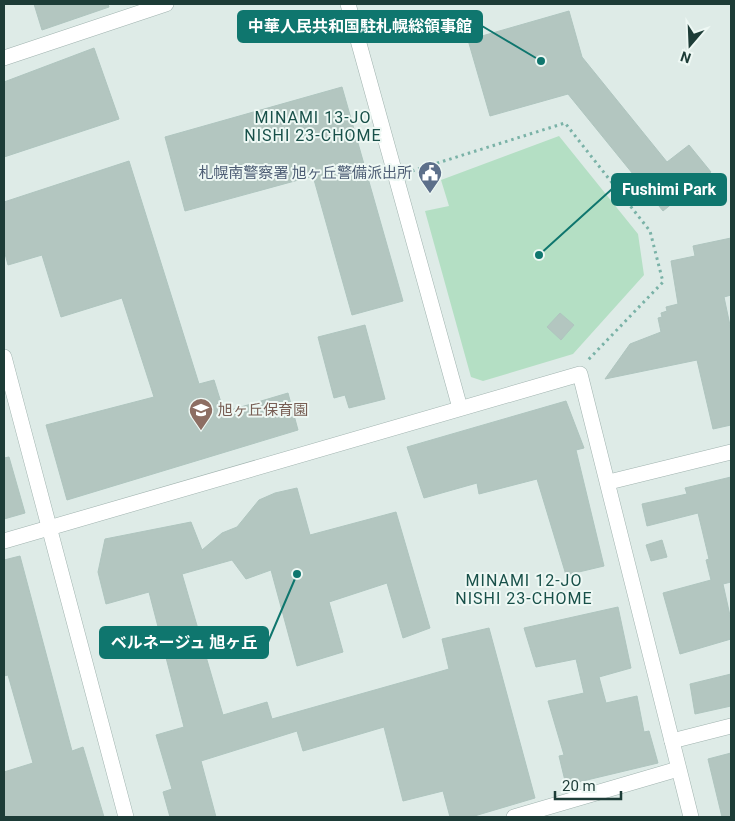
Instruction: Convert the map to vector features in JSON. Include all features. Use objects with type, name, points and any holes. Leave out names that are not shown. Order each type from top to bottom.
[{"type":"street","points":[[4,58],[166,4]]},
{"type":"street","points":[[348,4],[460,408]]},
{"type":"street","points":[[4,357],[126,817]]},
{"type":"street","points":[[4,541],[580,374],[609,482],[691,817]]},
{"type":"street","points":[[609,482],[731,452]]},
{"type":"street","points":[[672,741],[731,726]]},
{"type":"street","points":[[514,817],[678,769]]},
{"type":"path","points":[[412,172],[565,123],[650,231],[663,282],[584,364]]},
{"type":"green space","points":[[559,136],[638,234],[644,275],[573,354],[483,381],[471,377],[425,211],[449,206],[441,180]]},
{"type":"building","points":[[34,4],[108,4],[109,7],[42,30]]},
{"type":"building","points":[[569,11],[582,57],[667,162],[689,145],[711,172],[663,211],[568,94],[490,116],[468,40]]},
{"type":"building","points":[[94,48],[119,119],[4,157],[4,82]]},
{"type":"building","points":[[342,87],[403,301],[352,315],[313,176],[185,211],[165,137]]},
{"type":"building","points":[[129,161],[199,384],[214,380],[224,412],[288,393],[298,430],[67,500],[46,425],[154,397],[122,298],[61,317],[42,255],[8,265],[4,250],[4,202]]},
{"type":"building","points":[[731,238],[731,295],[724,297],[731,330],[731,425],[713,429],[697,360],[605,379],[630,344],[661,332],[658,318],[662,317],[661,313],[667,311],[666,307],[678,304],[671,261],[695,256],[693,246]]},
{"type":"building","points":[[560,313],[574,325],[561,340],[547,327]]},
{"type":"building","points":[[365,325],[385,399],[349,408],[345,395],[334,398],[318,337]]},
{"type":"building","points":[[566,401],[584,448],[576,450],[604,566],[566,575],[537,479],[479,494],[477,483],[424,498],[407,447]]},
{"type":"building","points":[[9,457],[25,513],[4,519],[4,458]]},
{"type":"building","points":[[731,477],[731,582],[723,584],[731,620],[731,639],[680,654],[663,593],[711,580],[706,560],[709,559],[698,513],[647,526],[642,504],[687,494],[685,488]]},
{"type":"building","points":[[297,488],[310,535],[396,512],[430,628],[403,638],[387,583],[329,602],[343,652],[297,666],[271,570],[246,579],[232,560],[182,574],[223,715],[267,702],[272,719],[449,669],[442,639],[489,628],[535,798],[471,817],[450,817],[443,791],[403,801],[384,727],[303,751],[297,731],[201,761],[216,817],[170,817],[163,792],[172,789],[156,735],[184,727],[149,592],[106,604],[98,572],[105,539],[191,522],[202,550],[222,533],[237,527],[259,500],[275,493]]},
{"type":"building","points":[[662,540],[667,557],[651,561],[646,545]]},
{"type":"building","points":[[20,556],[72,751],[83,747],[104,817],[4,817],[4,772],[33,763],[8,675],[4,676],[4,560]]},
{"type":"building","points":[[618,607],[631,668],[599,677],[606,703],[637,696],[644,732],[649,731],[658,763],[566,785],[559,756],[564,755],[548,701],[584,693],[576,659],[536,667],[524,628]]},
{"type":"building","points":[[731,674],[731,706],[695,714],[690,684]]},
{"type":"building","points":[[731,753],[731,817],[722,817],[708,759]]},
{"type":"place","name":"中華人民共和国駐札幌総領事館","points":[[541,61]]},
{"type":"place","name":"札幌南警察署 旭ヶ丘警備派出所","points":[[430,194]]},
{"type":"place","name":"Fushimi Park","points":[[539,255]]},
{"type":"place","name":"旭ヶ丘保育園","points":[[201,431]]},
{"type":"place","name":"ベルネージュ 旭ヶ丘","points":[[297,574]]},
{"type":"district","name":"MINAMI 13-JO NISHI 23-CHOME","points":[[313,126]]},
{"type":"district","name":"MINAMI 12-JO NISHI 23-CHOME","points":[[524,589]]}]
